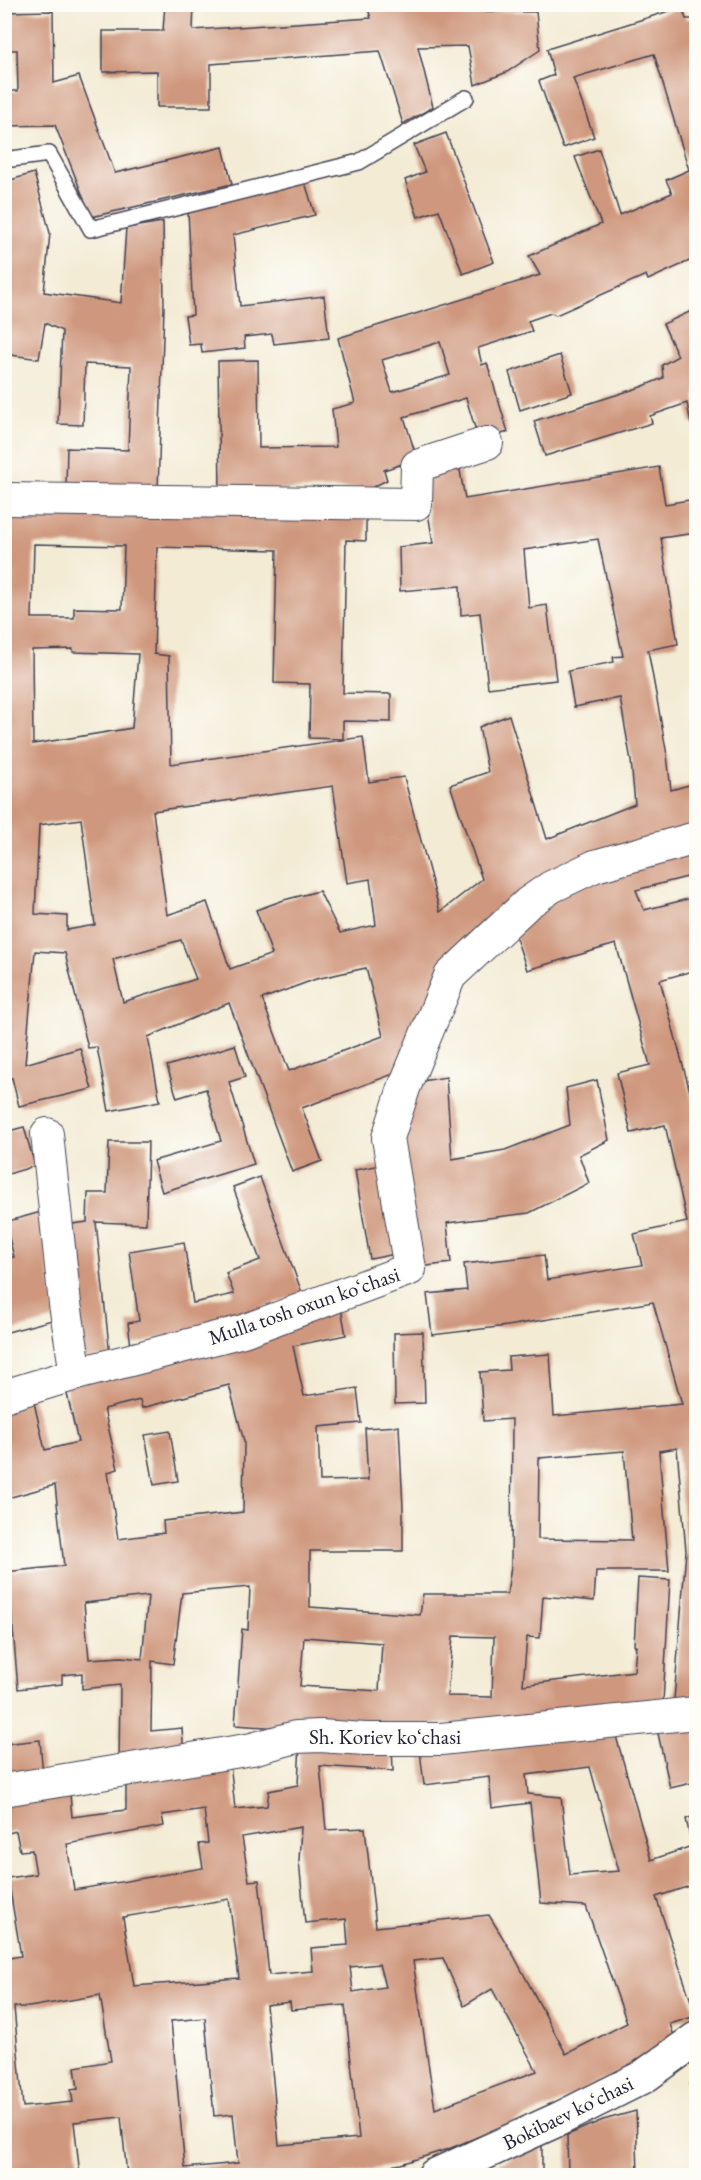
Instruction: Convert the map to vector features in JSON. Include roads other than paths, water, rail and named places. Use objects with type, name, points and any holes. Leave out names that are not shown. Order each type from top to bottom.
[{"type":"street","points":[[4,499],[416,504],[417,466],[487,443]]},
{"type":"street","name":"Mulla tosh oxun koʻchasi","points":[[4,1396],[76,1374],[243,1331],[410,1269],[387,1138],[404,1088],[450,976],[528,903],[551,887],[595,866],[696,838]]},
{"type":"street","points":[[47,1134],[65,1304],[76,1374]]},
{"type":"street","name":"Sh. Koriev koʻchasi","points":[[4,1790],[252,1749],[296,1737],[441,1739],[696,1713]]},
{"type":"street","name":"Bokibaev koʻchasi","points":[[434,2175],[559,2119],[643,2077],[696,2039]]},
{"type":"lane","points":[[4,160],[49,154],[91,229],[359,162],[466,98]]}]
